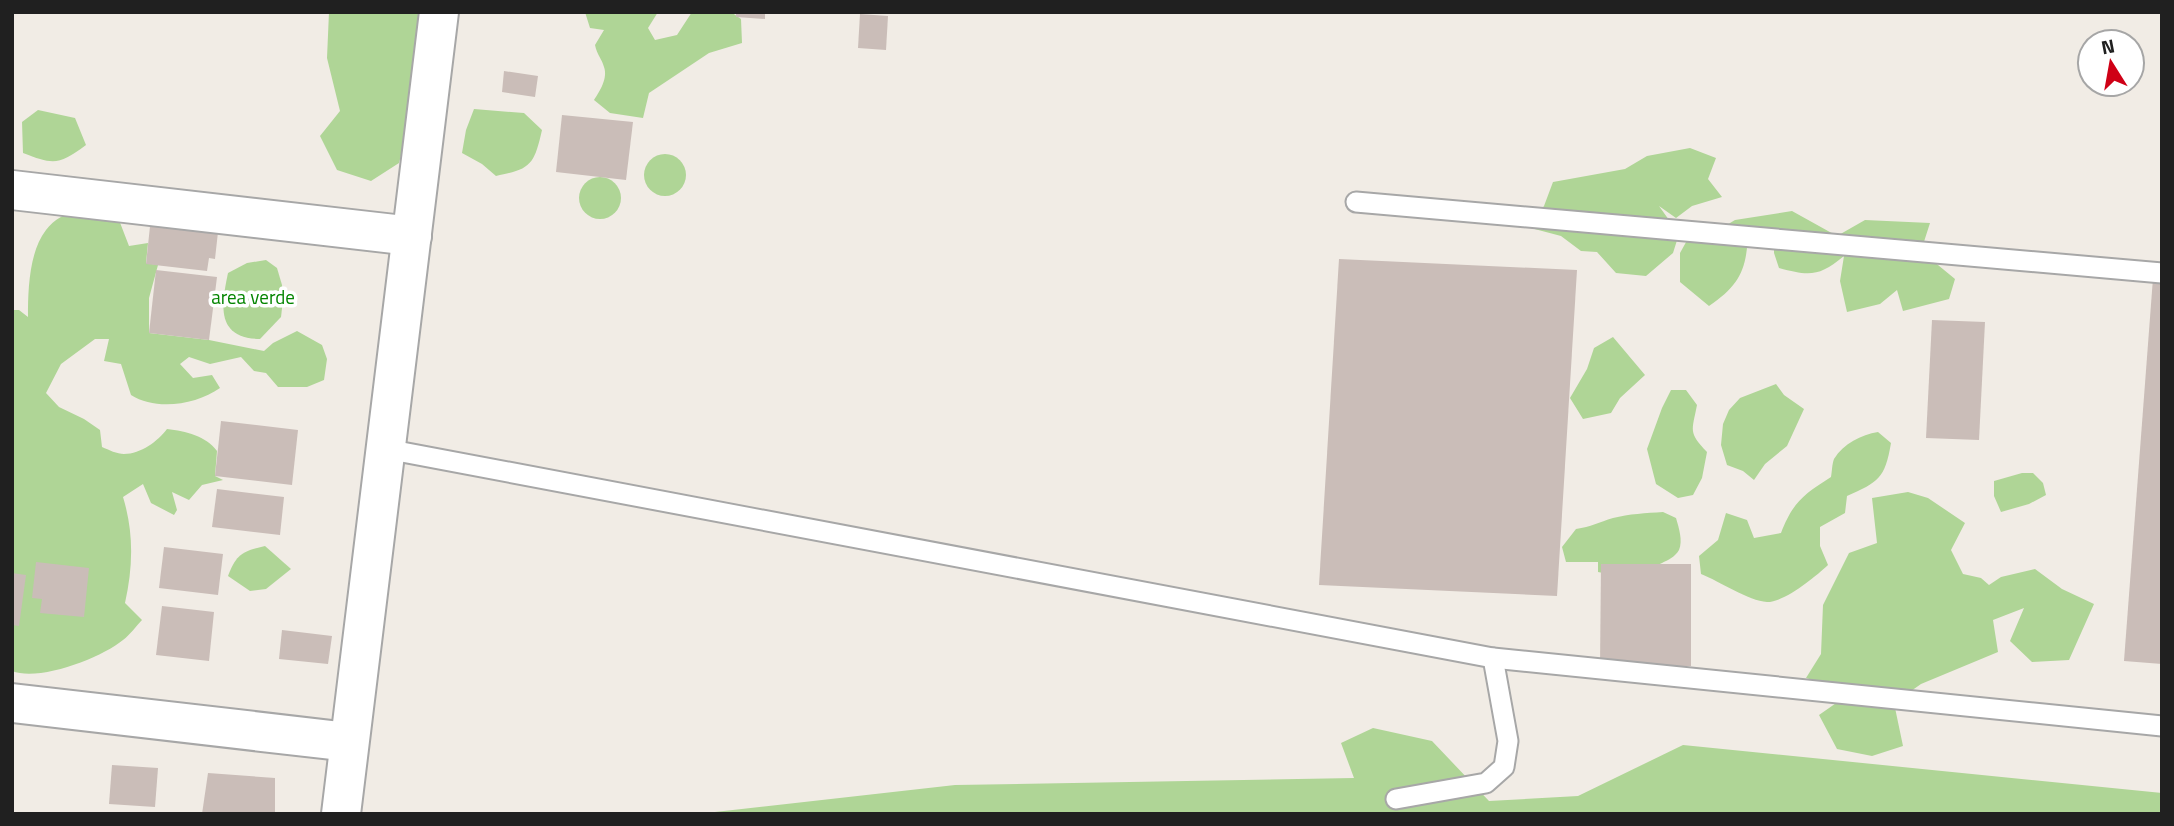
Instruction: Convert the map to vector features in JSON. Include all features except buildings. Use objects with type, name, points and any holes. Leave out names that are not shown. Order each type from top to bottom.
[{"type":"street","points":[[341,814],[439,12]]},
{"type":"street","points":[[12,190],[412,236]]},
{"type":"street","points":[[12,703],[349,742]]},
{"type":"lane","points":[[1356,202],[2162,273]]},
{"type":"lane","points":[[386,449],[1493,658],[2162,726]]},
{"type":"lane","points":[[1396,799],[1486,783],[1504,767],[1507,741],[1493,658]]},
{"type":"green space","points":[[329,12],[429,12],[411,116],[399,163],[371,181],[337,170],[320,136],[340,111],[327,58]]},
{"type":"green space","points":[[585,12],[658,12],[648,28],[655,40],[677,35],[692,12],[731,12],[741,19],[742,43],[709,53],[649,93],[643,118],[610,113],[594,100],[605,76],[595,45],[604,30],[590,28]]},
{"type":"green space","points":[[474,109],[524,113],[542,130],[529,164],[517,171],[496,176],[462,153],[466,130]]},
{"type":"green space","points":[[38,110],[75,118],[86,145],[56,161],[42,160],[23,153],[22,122]]},
{"type":"green space","points":[[1690,148],[1716,158],[1708,179],[1722,197],[1692,206],[1676,218],[1659,206],[1679,234],[1673,253],[1646,276],[1616,273],[1597,252],[1581,251],[1561,236],[1527,227],[1544,206],[1553,182],[1625,169],[1647,156]]},
{"type":"green space","points":[[665,154],[680,160],[686,175],[680,190],[665,196],[650,190],[644,175],[650,160]]},
{"type":"green space","points":[[600,177],[615,183],[621,198],[615,213],[600,219],[585,213],[579,198],[585,183]]},
{"type":"green space","points":[[78,208],[119,220],[129,246],[148,243],[146,263],[158,265],[149,298],[149,333],[209,340],[264,351],[273,343],[297,331],[322,345],[327,359],[324,380],[307,387],[278,387],[266,373],[254,371],[241,357],[210,364],[189,357],[180,364],[193,378],[212,375],[220,388],[199,399],[176,404],[152,403],[131,395],[121,364],[104,361],[109,339],[95,339],[61,364],[46,393],[59,407],[100,430],[102,447],[124,454],[137,452],[159,438],[167,429],[188,433],[201,438],[217,451],[215,476],[223,480],[202,485],[189,500],[172,492],[177,510],[174,515],[151,503],[143,484],[123,497],[131,550],[125,603],[142,620],[126,638],[85,661],[53,671],[24,674],[12,671],[12,310],[19,310],[28,317],[31,272],[40,239],[60,217]]},
{"type":"green space","points":[[1792,211],[1837,236],[1865,220],[1930,223],[1921,251],[1955,279],[1949,299],[1903,311],[1897,290],[1880,304],[1847,312],[1840,281],[1844,256],[1828,268],[1813,273],[1779,268],[1774,253],[1774,233],[1748,232],[1746,256],[1740,275],[1728,291],[1709,306],[1680,282],[1680,253],[1690,235],[1720,229],[1735,220]]},
{"type":"green space","name":"area verde","points":[[266,260],[277,268],[282,285],[281,317],[260,339],[246,337],[235,333],[225,318],[223,308],[228,273],[247,263]]},
{"type":"green space","points":[[1613,337],[1645,375],[1620,398],[1611,413],[1583,419],[1570,398],[1587,369],[1594,348]]},
{"type":"green space","points":[[1776,384],[1784,395],[1804,409],[1787,446],[1765,464],[1754,480],[1743,471],[1727,465],[1721,445],[1723,424],[1729,410],[1740,398]]},
{"type":"green space","points":[[1671,390],[1686,390],[1697,405],[1693,431],[1707,452],[1702,478],[1693,495],[1678,498],[1656,484],[1647,449]]},
{"type":"green space","points":[[1878,432],[1891,443],[1883,472],[1873,483],[1847,496],[1845,513],[1820,527],[1820,546],[1828,565],[1816,576],[1782,598],[1767,602],[1743,595],[1701,574],[1699,556],[1718,540],[1726,513],[1747,520],[1754,538],[1781,533],[1800,500],[1831,477],[1834,459],[1843,448],[1865,435]]},
{"type":"green space","points":[[2022,473],[2033,473],[2043,483],[2046,495],[2029,504],[2001,512],[1994,496],[1994,481]]},
{"type":"green space","points":[[1908,492],[1928,498],[1965,523],[1951,550],[1963,574],[1981,578],[1989,585],[2001,577],[2035,569],[2062,589],[2094,604],[2069,660],[2032,662],[2010,641],[2024,608],[1993,620],[1998,652],[1921,684],[1894,703],[1903,746],[1872,756],[1837,749],[1819,715],[1852,692],[1806,678],[1821,654],[1823,605],[1849,553],[1877,543],[1872,498]]},
{"type":"green space","points":[[1663,512],[1676,518],[1681,539],[1679,550],[1667,561],[1646,570],[1623,575],[1598,572],[1598,562],[1566,562],[1562,547],[1576,529],[1619,517]]},
{"type":"green space","points":[[265,546],[291,569],[266,589],[250,591],[228,576],[241,555]]},
{"type":"green space","points":[[1373,728],[1432,741],[1489,801],[1578,796],[1683,745],[2162,793],[2162,814],[697,814],[955,785],[1354,778],[1341,743]]}]
